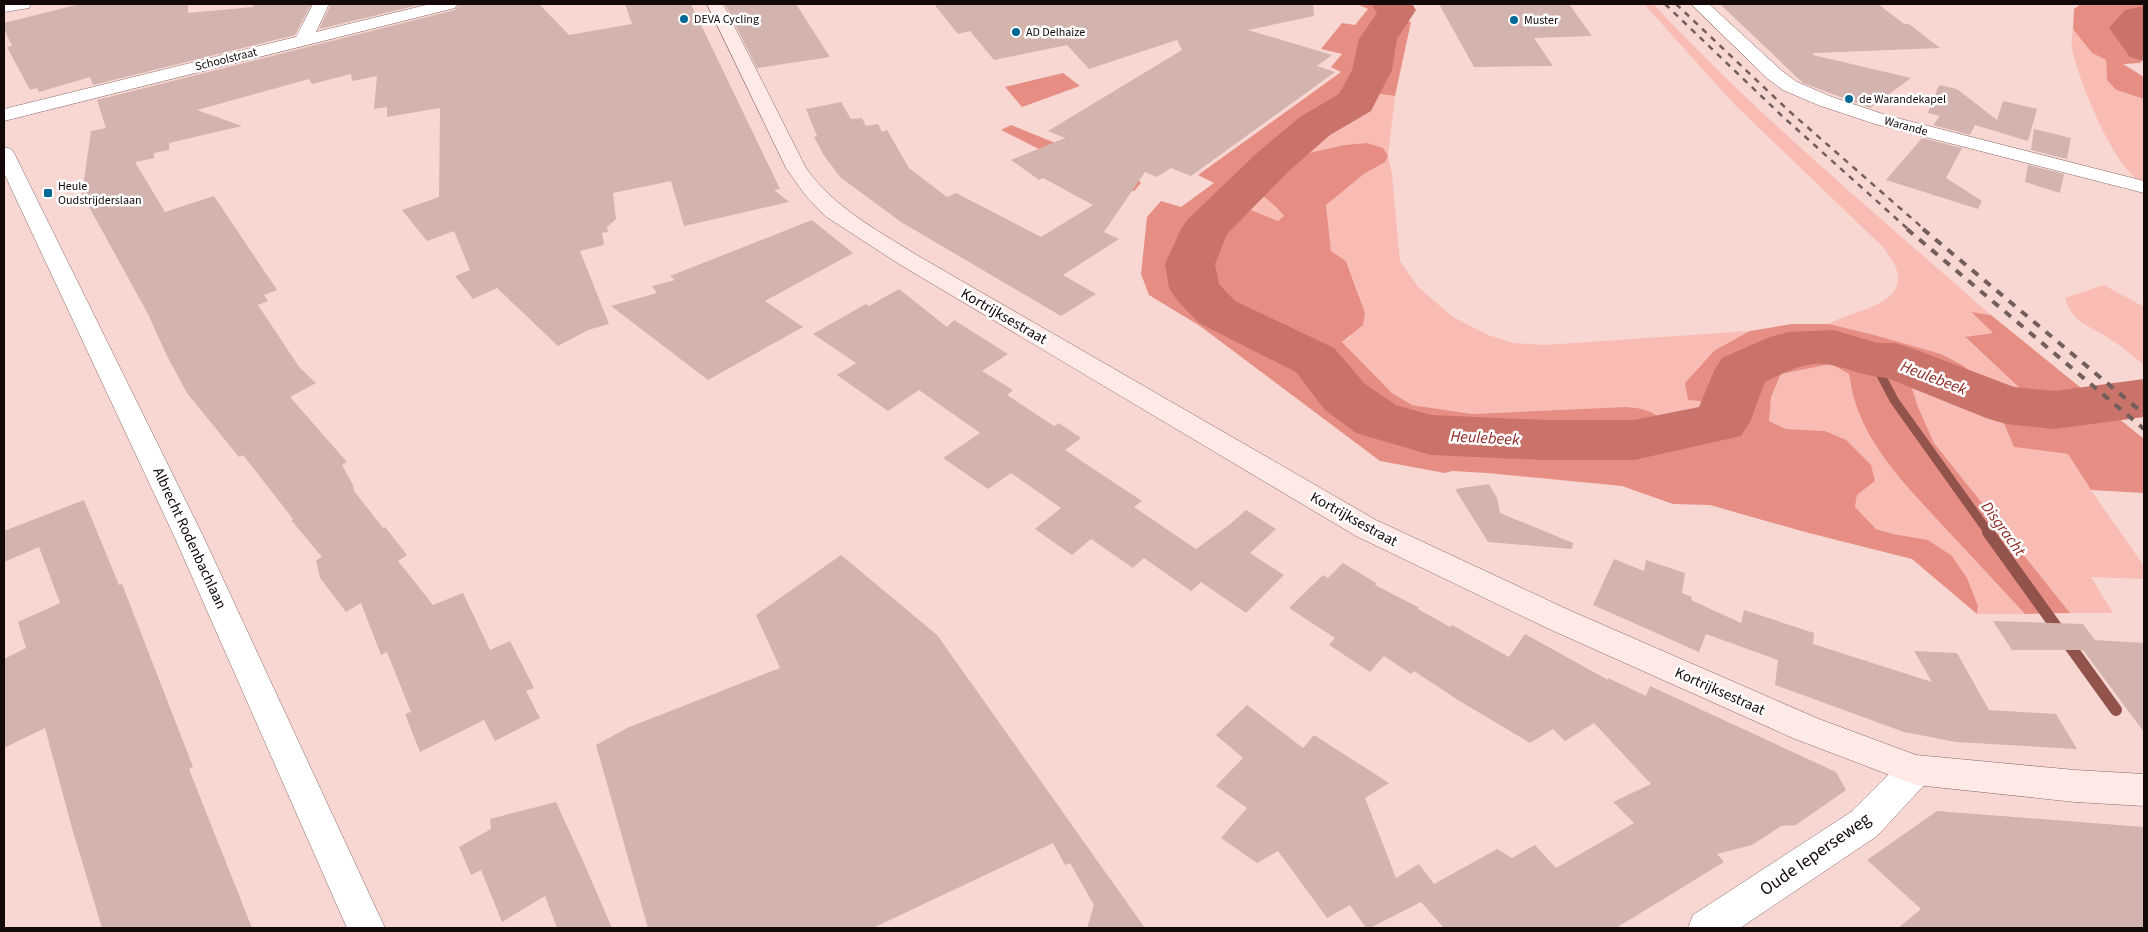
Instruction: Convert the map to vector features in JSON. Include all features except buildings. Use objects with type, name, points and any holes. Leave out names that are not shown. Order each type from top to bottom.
[{"type":"street","points":[[4,7],[22,4]]},
{"type":"street","points":[[304,39],[321,4]]},
{"type":"street","name":"Schoolstraat","points":[[4,114],[449,4]]},
{"type":"street","name":"Kortrijksestraat","points":[[715,4],[796,168],[812,191],[833,211],[907,260],[1366,528],[1560,620],[1798,725],[1916,770],[2075,786],[2144,790]]},
{"type":"street","name":"Warande","points":[[1699,4],[1775,75],[1790,86],[1819,99],[1882,120],[2144,187]]},
{"type":"street","name":"Albrecht Rodenbachlaan","points":[[4,153],[97,340],[179,515],[256,681],[366,928]]},
{"type":"street","name":"Oude Ieperseweg","points":[[1707,928],[1864,824],[1916,770]]},
{"type":"shaded area","points":[[1357,4],[1376,4],[1389,9],[1389,15],[1370,43],[1358,83],[1301,127],[1213,209],[1191,239],[1180,280],[1185,292],[1205,312],[1298,357],[1344,409],[1366,421],[1389,429],[1485,447],[1570,451],[1627,448],[1687,438],[1736,425],[1743,415],[1752,385],[1764,368],[1791,356],[1813,354],[1848,356],[1891,368],[1911,385],[1918,407],[1934,443],[2070,613],[2025,614],[1915,495],[1885,459],[1872,440],[1862,419],[1854,397],[1849,374],[1831,364],[1781,374],[1771,397],[1769,421],[1786,429],[1825,431],[1846,440],[1871,465],[1875,481],[1857,495],[1855,507],[1876,529],[1928,540],[1952,556],[1967,578],[1978,606],[1977,614],[1912,559],[1805,532],[1710,505],[1673,504],[1622,486],[1487,473],[1452,471],[1445,473],[1380,461],[1200,326],[1149,295],[1141,274],[1147,217],[1161,201],[1181,207],[1214,183],[1198,175],[1341,72],[1331,67],[1342,54],[1321,49],[1342,23],[1355,25],[1368,9]]},
{"type":"shaded area","points":[[1644,4],[1653,4],[1775,125],[1991,315],[1971,313],[1994,333],[1965,338],[2025,393],[2022,400],[1991,394],[1963,379],[1971,375],[1941,354],[1829,324],[1875,305],[1886,299],[1894,291],[1898,281],[1896,268],[1892,260],[1884,248],[1734,104]]},
{"type":"shaded area","points":[[2081,4],[2144,4],[2144,15],[2123,23],[2120,29],[2144,58],[2140,63],[2123,64],[2144,77],[2144,99],[2116,90],[2107,80],[2106,60],[2092,53],[2073,29],[2074,9]]},
{"type":"shaded area","points":[[1398,19],[1411,22],[1395,96],[1374,93],[1383,45]]},
{"type":"shaded area","points":[[2073,29],[2092,53],[2106,60],[2107,80],[2116,90],[2144,99],[2144,183],[2133,176],[2121,162],[2099,123],[2076,63],[2072,47]]},
{"type":"shaded area","points":[[1063,73],[1080,86],[1022,107],[1005,87]]},
{"type":"shaded area","points":[[1374,93],[1395,96],[1388,156],[1392,174],[1400,261],[1418,287],[1453,317],[1488,335],[1513,343],[1544,345],[1750,331],[1715,350],[1689,400],[1718,403],[1710,412],[1663,429],[1664,422],[1625,407],[1472,414],[1412,405],[1392,393],[1342,342],[1350,338],[1359,295],[1346,261],[1331,251],[1326,205],[1364,174],[1385,162],[1383,148],[1367,143],[1344,145],[1287,158]]},
{"type":"shaded area","points":[[1011,125],[1134,175],[1141,183],[1134,191],[1114,187],[1001,130]]},
{"type":"shaded area","points":[[1367,143],[1383,148],[1388,156],[1385,162],[1364,174],[1326,205],[1331,251],[1346,261],[1365,313],[1363,325],[1342,342],[1392,393],[1412,405],[1472,414],[1636,408],[1651,412],[1660,418],[1664,422],[1663,429],[1594,437],[1480,434],[1412,425],[1380,413],[1361,400],[1322,359],[1248,323],[1210,300],[1200,285],[1199,271],[1203,243],[1236,204],[1278,221],[1284,216],[1255,189],[1287,158],[1344,145]]},
{"type":"shaded area","points":[[1255,189],[1276,207],[1284,217],[1278,221],[1236,204]]},
{"type":"shaded area","points":[[2104,285],[2144,307],[2144,365],[2117,344],[2078,320],[2068,307],[2065,298]]},
{"type":"shaded area","points":[[1971,312],[1991,315],[2144,439],[2144,493],[2091,490],[2068,454],[2014,447],[1991,394],[2022,400],[2025,393],[1965,337],[1993,333]]},
{"type":"shaded area","points":[[1791,324],[1829,324],[1874,335],[1941,354],[1964,366],[1972,375],[1963,379],[1903,357],[1860,346],[1817,341],[1797,342],[1744,356],[1736,361],[1725,377],[1718,403],[1688,400],[1685,383],[1715,350],[1750,331]]},
{"type":"shaded area","points":[[1831,364],[1849,374],[1850,385],[1958,542],[2025,614],[1977,614],[1978,606],[1893,534],[1876,529],[1855,507],[1857,495],[1875,481],[1825,431],[1786,429],[1769,421],[1771,397],[1781,374]]},
{"type":"shaded area","points":[[1891,368],[1943,386],[1998,411],[2014,447],[2068,454],[2144,566],[2144,579],[2091,577],[2113,613],[2070,613],[1934,443],[1918,407],[1911,385]]},
{"type":"waterway","name":"Heulebeek","points":[[1389,4],[1398,10],[1378,39],[1372,70],[1356,102],[1315,126],[1274,161],[1205,229],[1190,264],[1194,288],[1217,312],[1315,360],[1345,397],[1376,419],[1431,435],[1546,440],[1634,440],[1721,422],[1742,371],[1789,349],[1834,347],[1873,360],[1895,361],[2006,405],[2054,410],[2144,398]]},
{"type":"waterway","name":"Heulebeek","points":[[2144,17],[2138,18],[2128,28],[2144,49]]},
{"type":"waterway","name":"Disgracht","points":[[1873,360],[1894,400],[1989,533]]},
{"type":"waterway","name":"Disgracht","points":[[1988,532],[2116,710]]},
{"type":"railway","points":[[1665,4],[1781,115],[1909,230]]},
{"type":"railway","points":[[1676,4],[1789,111],[1925,230]]},
{"type":"railway","points":[[1907,229],[2144,429]]},
{"type":"railway","points":[[1923,229],[2144,414]]},
{"type":"place","name":"DEVA Cycling","points":[[684,19]]},
{"type":"place","name":"Muster","points":[[1514,20]]},
{"type":"place","name":"AD Delhaize","points":[[1016,32]]},
{"type":"place","name":"de Warandekapel","points":[[1849,99]]},
{"type":"place","name":"Heule Oudstrijderslaan","points":[[48,193]]}]
